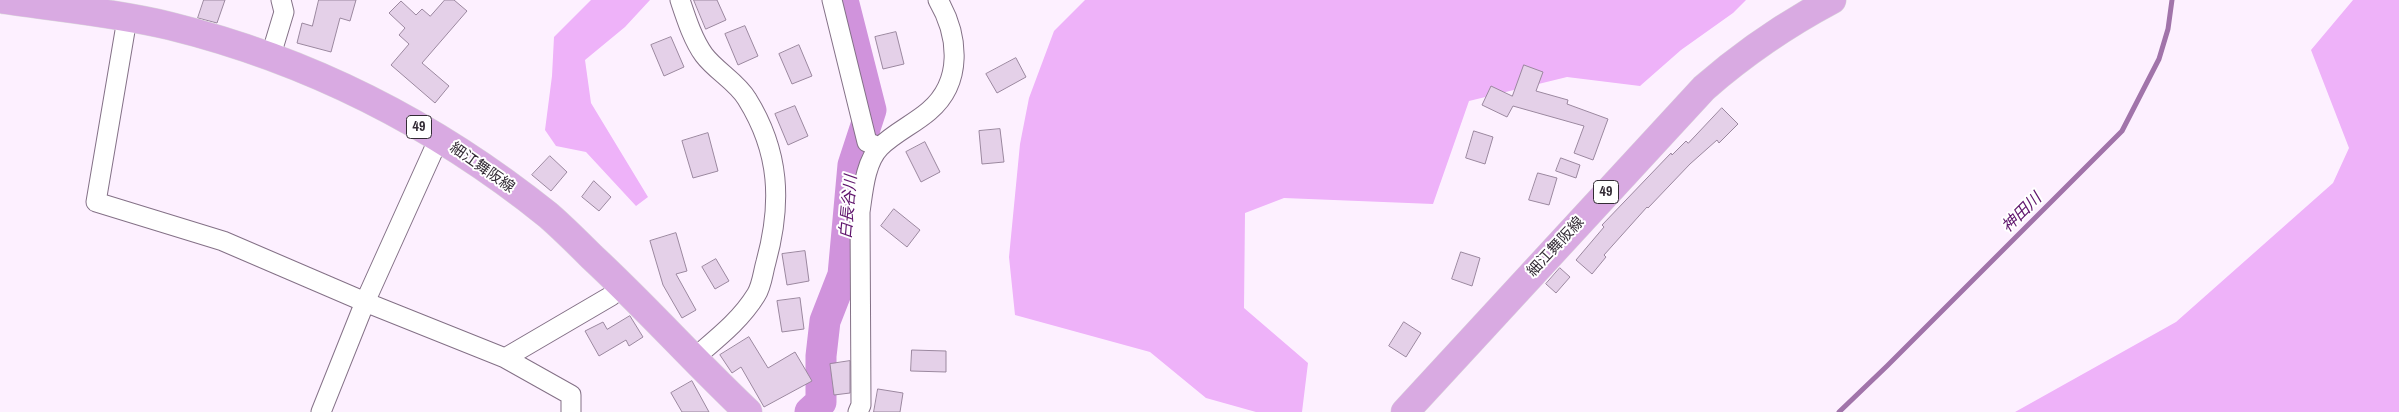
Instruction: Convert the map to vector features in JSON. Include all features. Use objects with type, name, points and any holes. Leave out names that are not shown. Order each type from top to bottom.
[{"type":"main road","name":"細江舞阪線","points":[[5,0],[167,26],[271,55],[329,79],[439,138],[548,216],[623,286],[693,359],[748,412]]},
{"type":"main road","name":"細江舞阪線","points":[[1405,412],[1704,88],[1754,47],[1781,28],[1832,0]]},
{"type":"street","points":[[271,55],[284,12],[281,0]]},
{"type":"street","points":[[680,0],[685,17],[704,55],[746,97],[767,137],[775,176],[777,208],[773,236],[758,293],[736,322],[693,359]]},
{"type":"street","points":[[832,0],[867,142],[879,148]]},
{"type":"street","points":[[858,412],[861,405],[860,212],[871,160],[879,148],[929,111],[947,90],[954,68],[954,45],[950,24],[938,0]]},
{"type":"street","points":[[126,19],[96,202],[224,241],[365,302],[505,358],[571,395],[571,412]]},
{"type":"street","points":[[321,412],[365,302],[439,138]]},
{"type":"street","points":[[505,358],[611,296],[623,286]]},
{"type":"shaded area","points":[[591,0],[650,0],[625,27],[585,60],[591,103],[648,197],[636,206],[586,152],[556,146],[545,130],[552,76],[554,37]]},
{"type":"shaded area","points":[[1085,0],[1746,0],[1733,13],[1681,50],[1640,86],[1567,77],[1469,101],[1433,204],[1284,198],[1245,213],[1244,308],[1308,363],[1302,412],[1256,412],[1206,398],[1150,352],[1015,315],[1009,257],[1020,144],[1029,98],[1054,31]]},
{"type":"shaded area","points":[[2353,0],[2399,0],[2399,412],[2015,412],[2176,322],[2333,183],[2349,148],[2311,50]]},
{"type":"building","points":[[204,0],[225,0],[217,23],[198,18]]},
{"type":"building","points":[[319,0],[356,0],[350,21],[340,18],[331,52],[297,43],[302,23],[312,26]]},
{"type":"building","points":[[445,0],[454,0],[467,11],[422,63],[449,86],[435,103],[391,65],[409,44],[399,35],[405,28],[389,13],[401,1],[416,15],[422,9],[430,16]]},
{"type":"building","points":[[694,0],[717,0],[726,20],[706,29]]},
{"type":"building","points":[[745,26],[758,56],[738,65],[725,34]]},
{"type":"building","points":[[896,32],[904,64],[883,69],[875,37]]},
{"type":"building","points":[[671,37],[684,67],[664,76],[651,45]]},
{"type":"building","points":[[799,45],[812,76],[792,84],[779,54]]},
{"type":"building","points":[[1016,58],[1026,77],[997,93],[986,74]]},
{"type":"building","points":[[1524,65],[1543,72],[1536,91],[1568,100],[1567,104],[1608,119],[1593,160],[1574,153],[1584,126],[1513,106],[1507,117],[1482,105],[1491,86],[1512,96]]},
{"type":"building","points":[[795,106],[808,136],[788,145],[775,114]]},
{"type":"building","points":[[1722,108],[1738,124],[1719,143],[1717,140],[1690,164],[1647,207],[1604,255],[1606,257],[1592,274],[1576,260],[1604,227],[1602,225],[1671,153],[1672,155],[1686,141],[1688,143]]},
{"type":"building","points":[[1000,129],[1004,162],[982,164],[979,131]]},
{"type":"building","points":[[1474,131],[1493,137],[1485,164],[1466,158]]},
{"type":"building","points":[[708,133],[718,171],[693,178],[682,141]]},
{"type":"building","points":[[925,142],[940,172],[921,182],[906,152]]},
{"type":"building","points":[[550,156],[567,172],[551,191],[532,175]]},
{"type":"building","points":[[1561,158],[1580,165],[1576,178],[1556,171]]},
{"type":"building","points":[[1538,173],[1557,178],[1549,205],[1529,200]]},
{"type":"building","points":[[594,181],[611,197],[599,211],[582,197]]},
{"type":"building","points":[[894,209],[920,230],[907,247],[881,226]]},
{"type":"building","points":[[676,233],[687,271],[676,274],[696,310],[682,318],[663,285],[650,241]]},
{"type":"building","points":[[805,251],[809,281],[787,285],[782,254]]},
{"type":"building","points":[[1461,252],[1480,258],[1472,286],[1452,279]]},
{"type":"building","points":[[716,259],[729,281],[715,289],[702,267]]},
{"type":"building","points":[[1560,268],[1570,277],[1556,293],[1546,284]]},
{"type":"building","points":[[800,298],[804,329],[782,332],[777,301]]},
{"type":"building","points":[[630,316],[643,337],[629,346],[626,340],[599,356],[585,331],[603,322],[607,329]]},
{"type":"building","points":[[1404,322],[1421,333],[1406,357],[1389,346]]},
{"type":"building","points":[[749,337],[768,368],[795,352],[812,381],[764,407],[741,367],[732,373],[720,355]]},
{"type":"building","points":[[912,350],[946,351],[946,372],[911,371]]},
{"type":"building","points":[[850,361],[850,393],[834,395],[830,364]]},
{"type":"building","points":[[692,381],[709,412],[682,412],[671,393]]},
{"type":"building","points":[[878,389],[903,393],[900,412],[874,412]]},
{"type":"waterway","name":"白長谷川","points":[[810,412],[821,402],[821,356],[825,321],[843,275],[853,165],[871,110],[843,0]]},
{"type":"waterway","name":"神田川","points":[[1839,412],[2122,131],[2159,59],[2168,29],[2172,0]]}]
